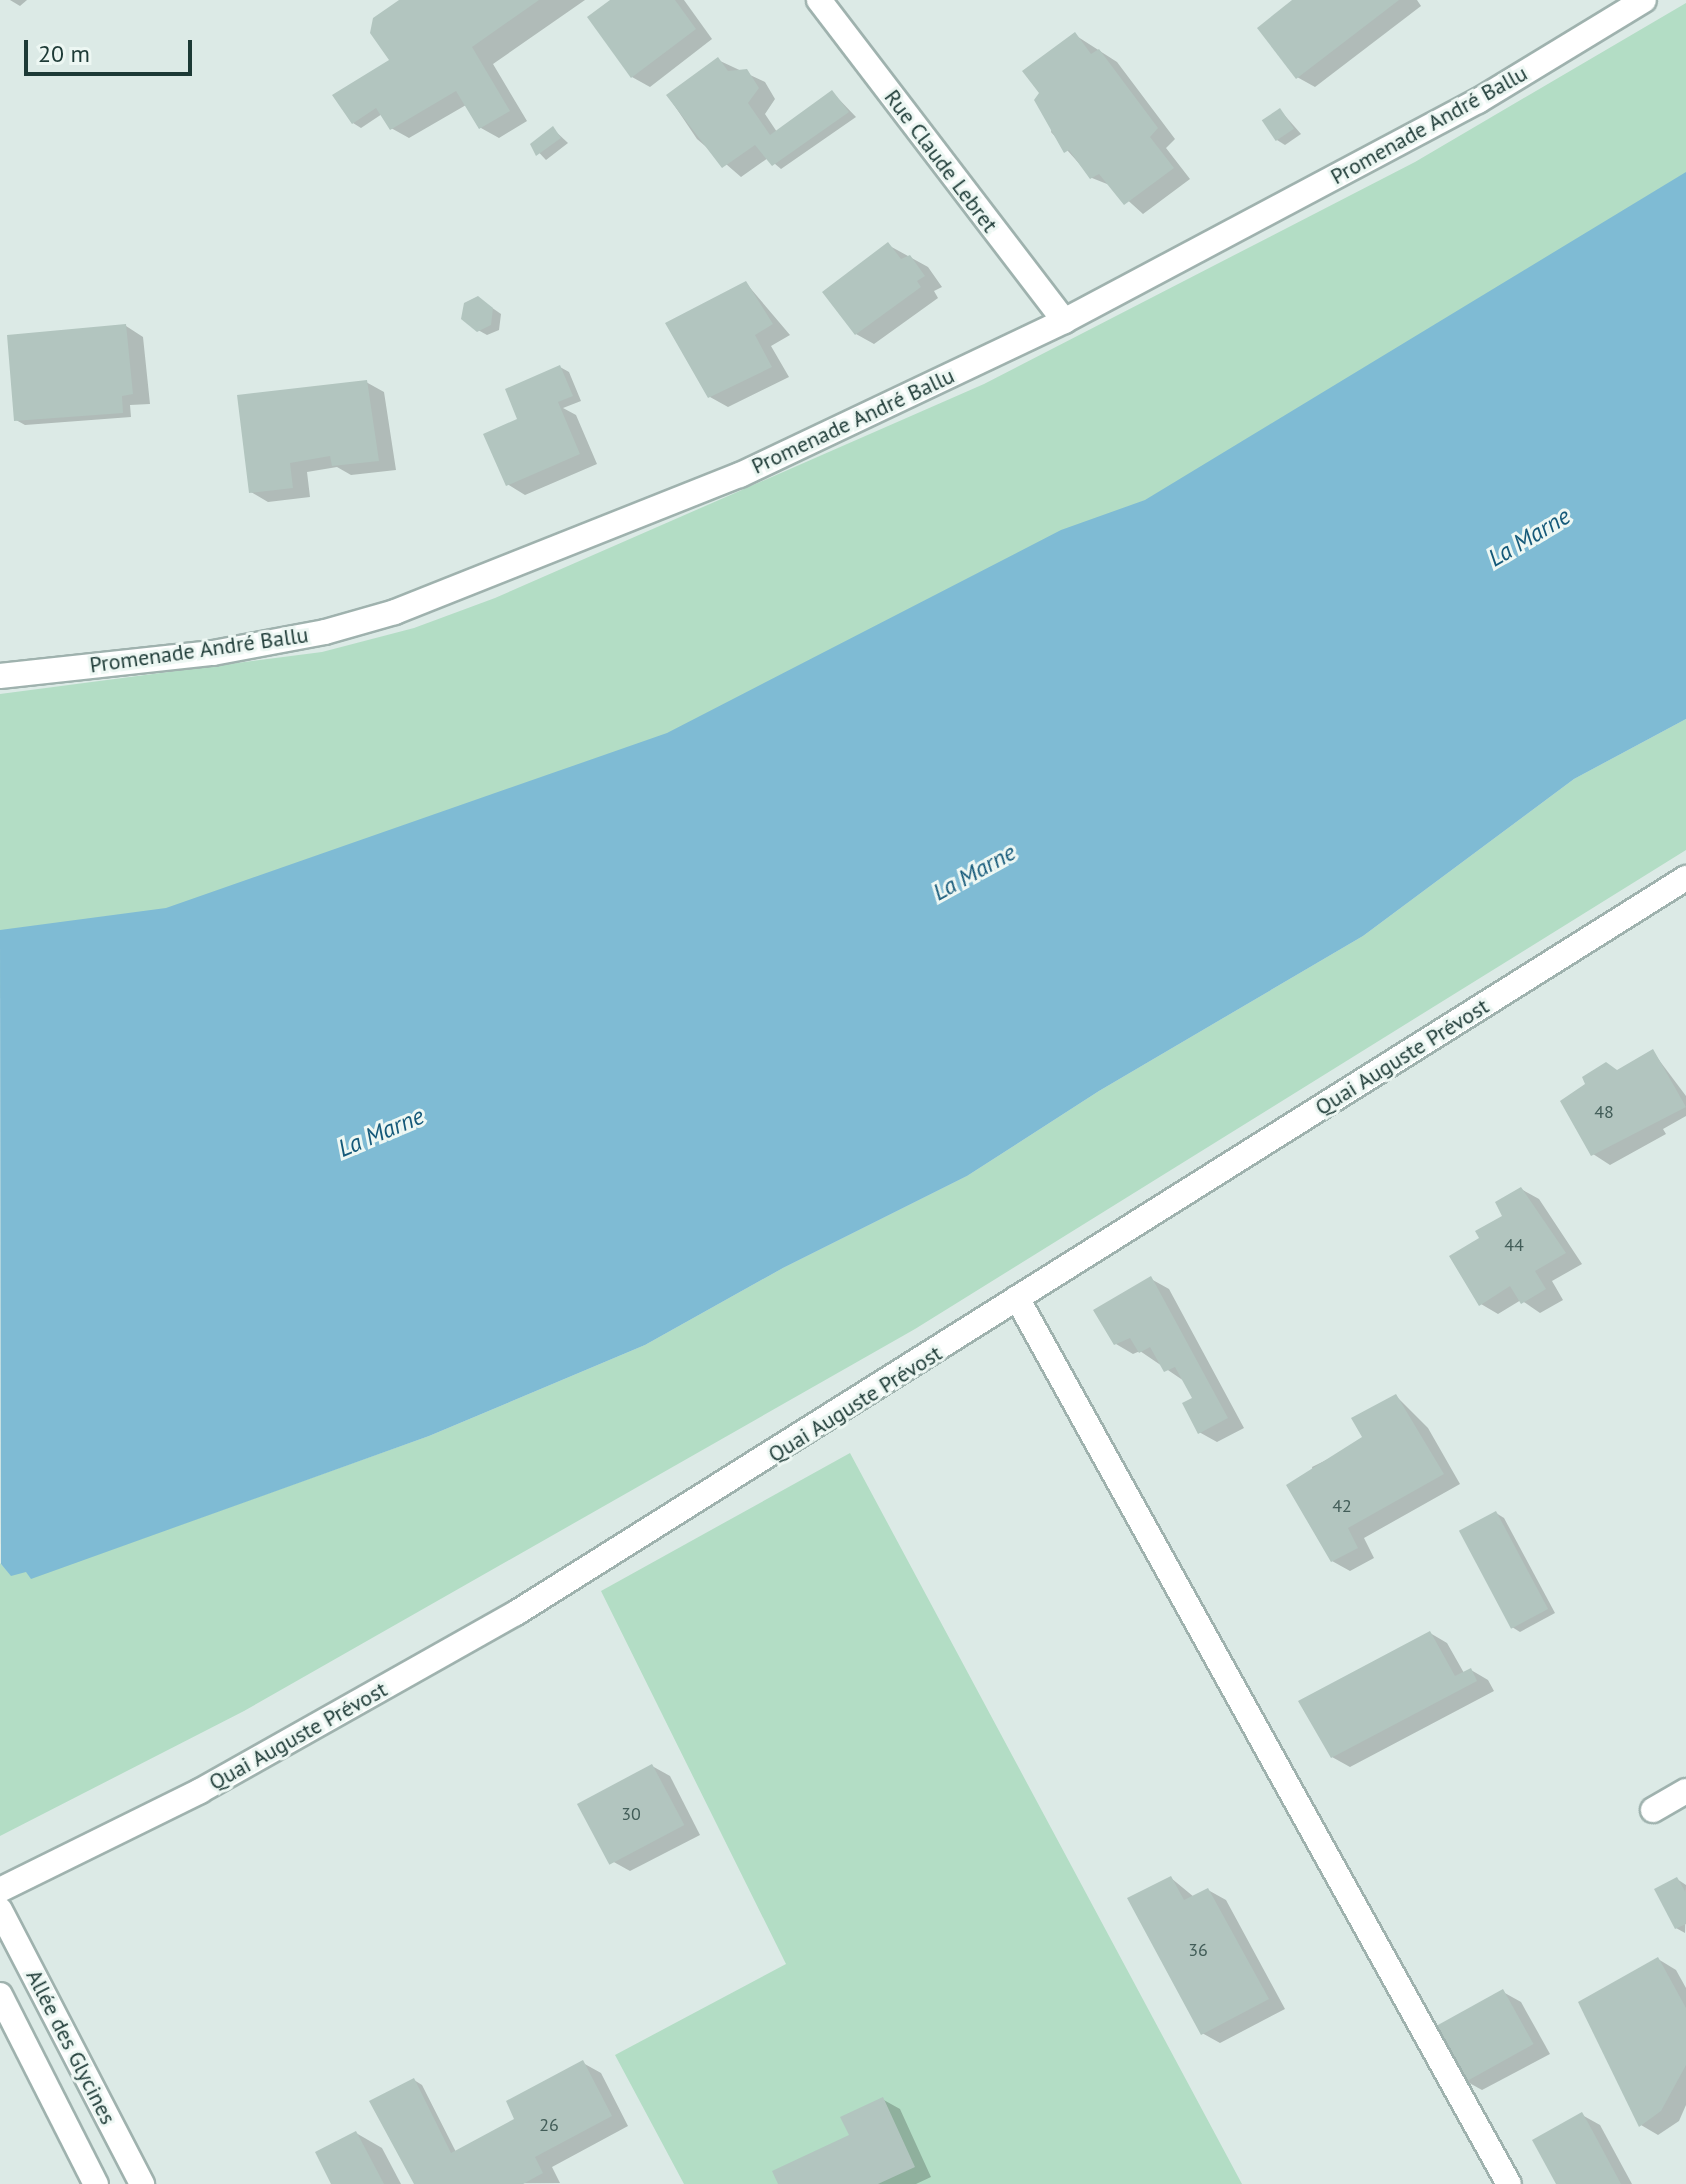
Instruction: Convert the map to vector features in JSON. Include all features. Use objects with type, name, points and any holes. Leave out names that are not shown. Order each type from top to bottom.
[{"type":"street","name":"Rue Claude Lebret","points":[[819,0],[1064,321]]},
{"type":"street","name":"Promenade André Ballu","points":[[0,676],[213,653],[395,612],[740,475],[1064,321],[1478,101],[1644,0]]},
{"type":"street","name":"Quai Auguste Prévost","points":[[0,1890],[200,1791],[516,1613],[1686,878]]},
{"type":"street","points":[[1017,1298],[1509,2184]]},
{"type":"street","points":[[1653,1810],[1686,1791]]},
{"type":"street","name":"Allée des Glycines","points":[[0,1910],[142,2184]]},
{"type":"street","points":[[0,1995],[96,2184]]},
{"type":"green space","points":[[1686,3],[1686,197],[908,652],[0,998],[0,694],[322,652],[414,628],[495,598],[984,384],[1415,162]]},
{"type":"green space","points":[[1686,719],[1686,850],[915,1329],[244,1711],[0,1836],[0,1563],[11,1575],[26,1571],[31,1578],[429,1436],[645,1345],[783,1268],[967,1176],[1099,1091],[1363,936],[1574,779]]},
{"type":"green space","points":[[850,1453],[1242,2184],[684,2184],[615,2055],[786,1964],[601,1591]]},
{"type":"water","name":"La Marne","points":[[1686,172],[1686,719],[1574,779],[1363,936],[1099,1091],[967,1176],[783,1268],[645,1345],[429,1436],[31,1579],[26,1572],[11,1576],[1,1564],[0,930],[166,908],[667,733],[1061,530],[1145,500]]},
{"type":"building","points":[[399,0],[539,0],[472,47],[510,111],[479,129],[456,91],[390,130],[376,108],[352,124],[332,95],[389,60],[370,33],[373,18]]},
{"type":"building","points":[[610,0],[675,0],[696,29],[631,78],[587,17]]},
{"type":"building","points":[[1292,0],[1399,0],[1296,79],[1257,28]]},
{"type":"building","points":[[1075,32],[1091,54],[1099,49],[1158,128],[1150,137],[1174,168],[1124,205],[1099,174],[1090,179],[1069,150],[1064,153],[1034,100],[1039,93],[1022,71]]},
{"type":"building","points":[[718,57],[728,71],[747,69],[759,88],[748,103],[770,135],[832,90],[849,112],[772,166],[755,145],[722,168],[666,95]]},
{"type":"building","points":[[1280,108],[1294,129],[1276,141],[1262,120]]},
{"type":"building","points":[[553,126],[561,138],[536,156],[530,144]]},
{"type":"building","points":[[888,242],[901,259],[910,255],[925,276],[917,281],[921,287],[855,335],[822,292]]},
{"type":"building","points":[[746,281],[773,324],[755,335],[772,367],[708,398],[665,323]]},
{"type":"building","points":[[478,296],[493,308],[491,325],[477,332],[461,319],[464,303]]},
{"type":"building","points":[[126,324],[133,394],[122,396],[123,413],[14,421],[7,335]]},
{"type":"building","points":[[560,365],[573,396],[558,402],[580,454],[506,486],[483,434],[517,419],[505,389]]},
{"type":"building","points":[[367,380],[379,461],[332,466],[330,456],[290,463],[293,488],[249,493],[237,395]]},
{"type":"building","points":[[1653,1049],[1686,1107],[1591,1156],[1560,1101],[1585,1084],[1582,1077],[1606,1062],[1617,1070]]},
{"type":"building","points":[[1521,1187],[1566,1253],[1535,1271],[1546,1289],[1521,1304],[1510,1286],[1479,1306],[1449,1256],[1479,1238],[1475,1231],[1502,1216],[1495,1202]]},
{"type":"building","points":[[1151,1276],[1228,1418],[1198,1434],[1182,1403],[1192,1398],[1175,1367],[1164,1372],[1150,1347],[1139,1353],[1130,1338],[1114,1345],[1093,1310]]},
{"type":"building","points":[[1396,1394],[1444,1474],[1348,1528],[1358,1548],[1331,1562],[1286,1485],[1362,1437],[1351,1418]]},
{"type":"building","points":[[1496,1511],[1548,1609],[1511,1629],[1459,1531]]},
{"type":"building","points":[[1430,1631],[1455,1676],[1471,1668],[1477,1681],[1331,1758],[1298,1701]]},
{"type":"building","points":[[652,1764],[684,1825],[609,1865],[577,1804]]},
{"type":"building","points":[[1171,1876],[1184,1900],[1208,1888],[1269,1999],[1201,2035],[1127,1898]]},
{"type":"building","points":[[1677,1877],[1686,1893],[1686,1924],[1675,1929],[1654,1889]]},
{"type":"building","points":[[1658,1957],[1686,2008],[1686,2065],[1661,2111],[1639,2127],[1578,2002]]},
{"type":"building","points":[[1503,1989],[1534,2044],[1464,2082],[1434,2027]]},
{"type":"building","points":[[583,2060],[612,2116],[535,2157],[543,2173],[523,2184],[414,2184],[369,2101],[414,2078],[451,2153],[514,2119],[506,2101]]},
{"type":"building","points":[[883,2097],[915,2167],[878,2184],[778,2184],[772,2171],[849,2135],[840,2117]]},
{"type":"building","points":[[1582,2112],[1621,2184],[1556,2184],[1532,2140]]},
{"type":"building","points":[[356,2131],[384,2184],[331,2184],[315,2152]]}]
